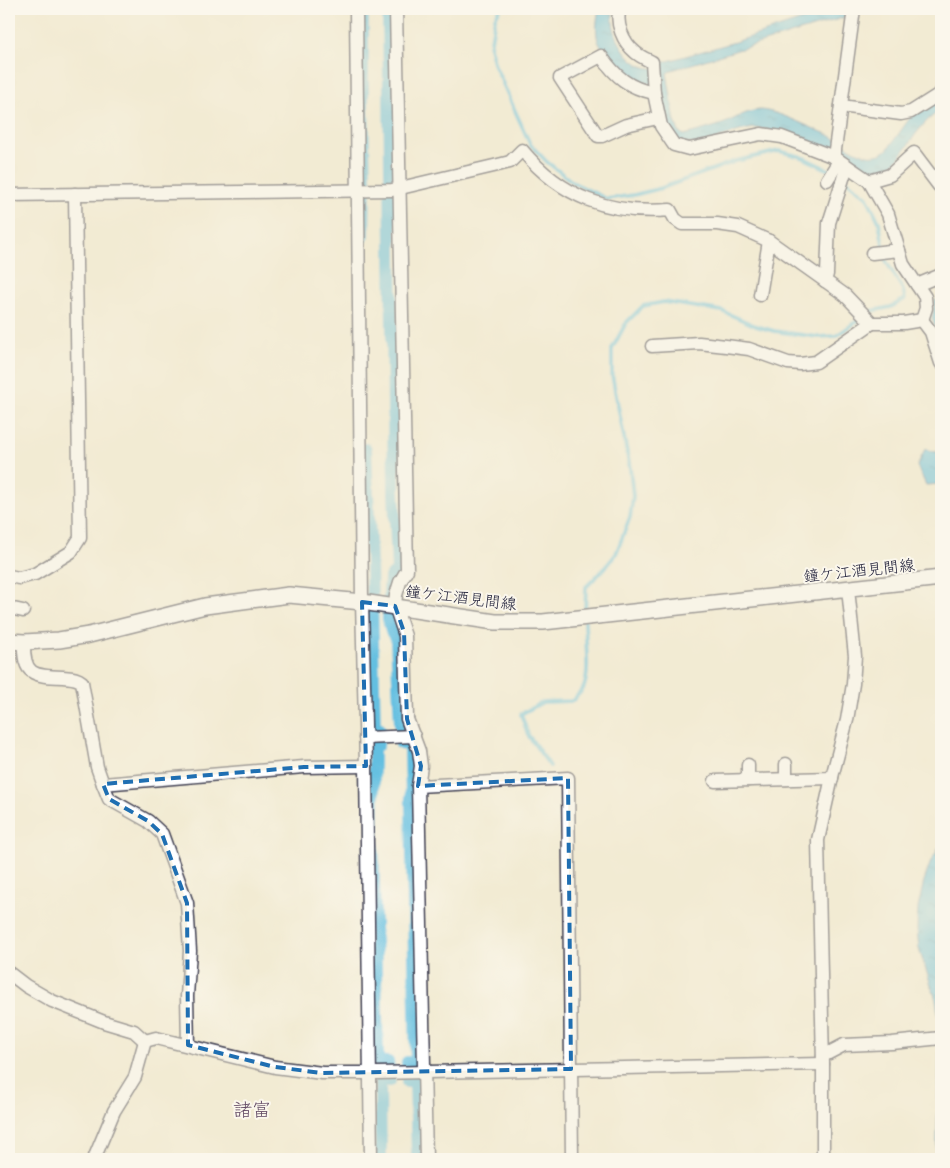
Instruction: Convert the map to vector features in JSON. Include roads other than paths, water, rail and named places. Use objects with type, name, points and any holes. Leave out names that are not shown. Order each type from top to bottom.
[{"type":"main road","name":"鐘ケ江酒見間線","points":[[9,641],[59,640],[89,635],[205,606],[289,595],[364,602],[495,622],[542,622],[941,578]]},
{"type":"street","points":[[356,9],[360,190],[365,738],[373,1072],[371,1159]]},
{"type":"street","points":[[396,9],[396,189],[406,570],[400,582],[393,606],[405,636],[407,719],[422,766],[418,786],[422,1071],[426,1159]]},
{"type":"street","points":[[620,9],[619,26],[625,40],[634,52],[652,62],[658,118],[664,132],[674,145],[689,149],[760,134],[782,137],[840,161],[869,181],[888,214],[903,264],[926,301],[922,320],[931,332],[941,363]]},
{"type":"street","points":[[825,281],[827,274],[829,223],[840,161],[841,106],[854,9]]},
{"type":"street","points":[[654,93],[642,91],[626,83],[612,72],[601,56],[560,78],[598,136],[626,125],[658,118]]},
{"type":"street","points":[[841,106],[901,114],[911,112],[941,93]]},
{"type":"street","points":[[9,195],[396,189],[510,162],[522,150],[533,163],[557,182],[588,201],[612,208],[630,210],[670,210],[675,219],[682,224],[717,224],[738,228],[769,240],[845,294],[872,323]]},
{"type":"street","points":[[869,181],[890,176],[914,152],[939,186],[941,186]]},
{"type":"street","points":[[827,180],[840,161]]},
{"type":"street","points":[[9,576],[19,578],[35,574],[72,552],[80,538],[75,194]]},
{"type":"street","points":[[760,295],[769,240]]},
{"type":"street","points":[[872,254],[898,250]]},
{"type":"street","points":[[917,285],[941,275]]},
{"type":"street","points":[[652,346],[699,343],[726,346],[749,349],[788,363],[800,364],[816,362],[872,323],[904,323],[922,320]]},
{"type":"street","points":[[823,1159],[823,1060],[818,840],[847,720],[853,684],[855,656],[848,589]]},
{"type":"street","points":[[9,608],[23,611]]},
{"type":"street","points":[[24,642],[26,666],[31,672],[42,676],[77,678],[82,682],[97,767],[109,799],[148,821],[162,834],[186,903],[190,951],[187,996],[188,1046]]},
{"type":"street","points":[[365,738],[414,736]]},
{"type":"street","points":[[786,764],[786,779]]},
{"type":"street","points":[[748,765],[748,780]]},
{"type":"street","points":[[103,784],[304,767],[366,766]]},
{"type":"street","points":[[418,786],[568,778],[572,1159]]},
{"type":"street","points":[[715,781],[832,778]]},
{"type":"street","points":[[9,973],[26,986],[52,1001],[104,1022],[134,1031],[145,1041]]},
{"type":"street","points":[[145,1041],[156,1038],[275,1068],[322,1073],[571,1069],[823,1060],[844,1045],[892,1043],[939,1038]]},
{"type":"street","points":[[94,1159],[114,1111],[135,1077],[145,1041]]},
{"type":"water","points":[[599,9],[614,9],[613,17],[616,35],[631,58],[645,67],[657,69],[664,62],[735,42],[836,9],[872,9],[667,73],[675,121],[679,132],[684,135],[720,125],[751,111],[762,110],[795,120],[830,135],[862,154],[870,155],[879,154],[887,150],[912,115],[941,95],[941,110],[924,124],[896,161],[884,170],[877,172],[866,170],[829,151],[764,129],[742,130],[709,142],[687,144],[676,140],[669,131],[664,116],[659,87],[635,78],[621,70],[609,58],[601,46],[597,33]]},
{"type":"water","points":[[941,299],[941,331],[936,330],[932,318],[935,300]]},
{"type":"water","points":[[925,449],[941,453],[941,484],[926,485],[917,466]]},
{"type":"water","points":[[941,844],[941,894],[937,925],[941,956],[941,1159],[936,1159],[940,1029],[936,1000],[919,949],[917,929],[918,908],[924,881],[931,861]]},
{"type":"waterway","points":[[363,9],[364,236]]},
{"type":"waterway","points":[[388,9],[394,493],[397,571],[390,577],[388,619],[391,631],[396,639],[401,744],[410,746],[416,1063],[407,1062],[407,1082],[415,1081],[417,1159]]},
{"type":"waterway","points":[[500,9],[495,18],[490,47],[495,66],[530,144],[547,162],[574,183],[607,199],[634,195],[662,188],[736,161],[779,151],[802,157],[831,171]]},
{"type":"waterway","points":[[585,614],[586,587],[616,554],[630,517],[633,496],[630,468],[612,375],[612,349],[626,323],[643,306],[664,302],[722,311],[756,326],[774,331],[818,337],[836,336],[872,311],[891,307],[905,299],[903,290],[886,261],[879,222],[867,197],[846,180]]},
{"type":"waterway","points":[[366,449],[375,728],[380,729],[378,745],[374,746],[373,840],[378,1062],[388,1062],[390,1081],[380,1081],[381,1159]]},
{"type":"waterway","points":[[550,766],[528,735],[521,714],[543,702],[572,701],[583,689],[587,675],[585,621]]},
{"type":"district","name":"諸富","points":[[252,1109]]}]
